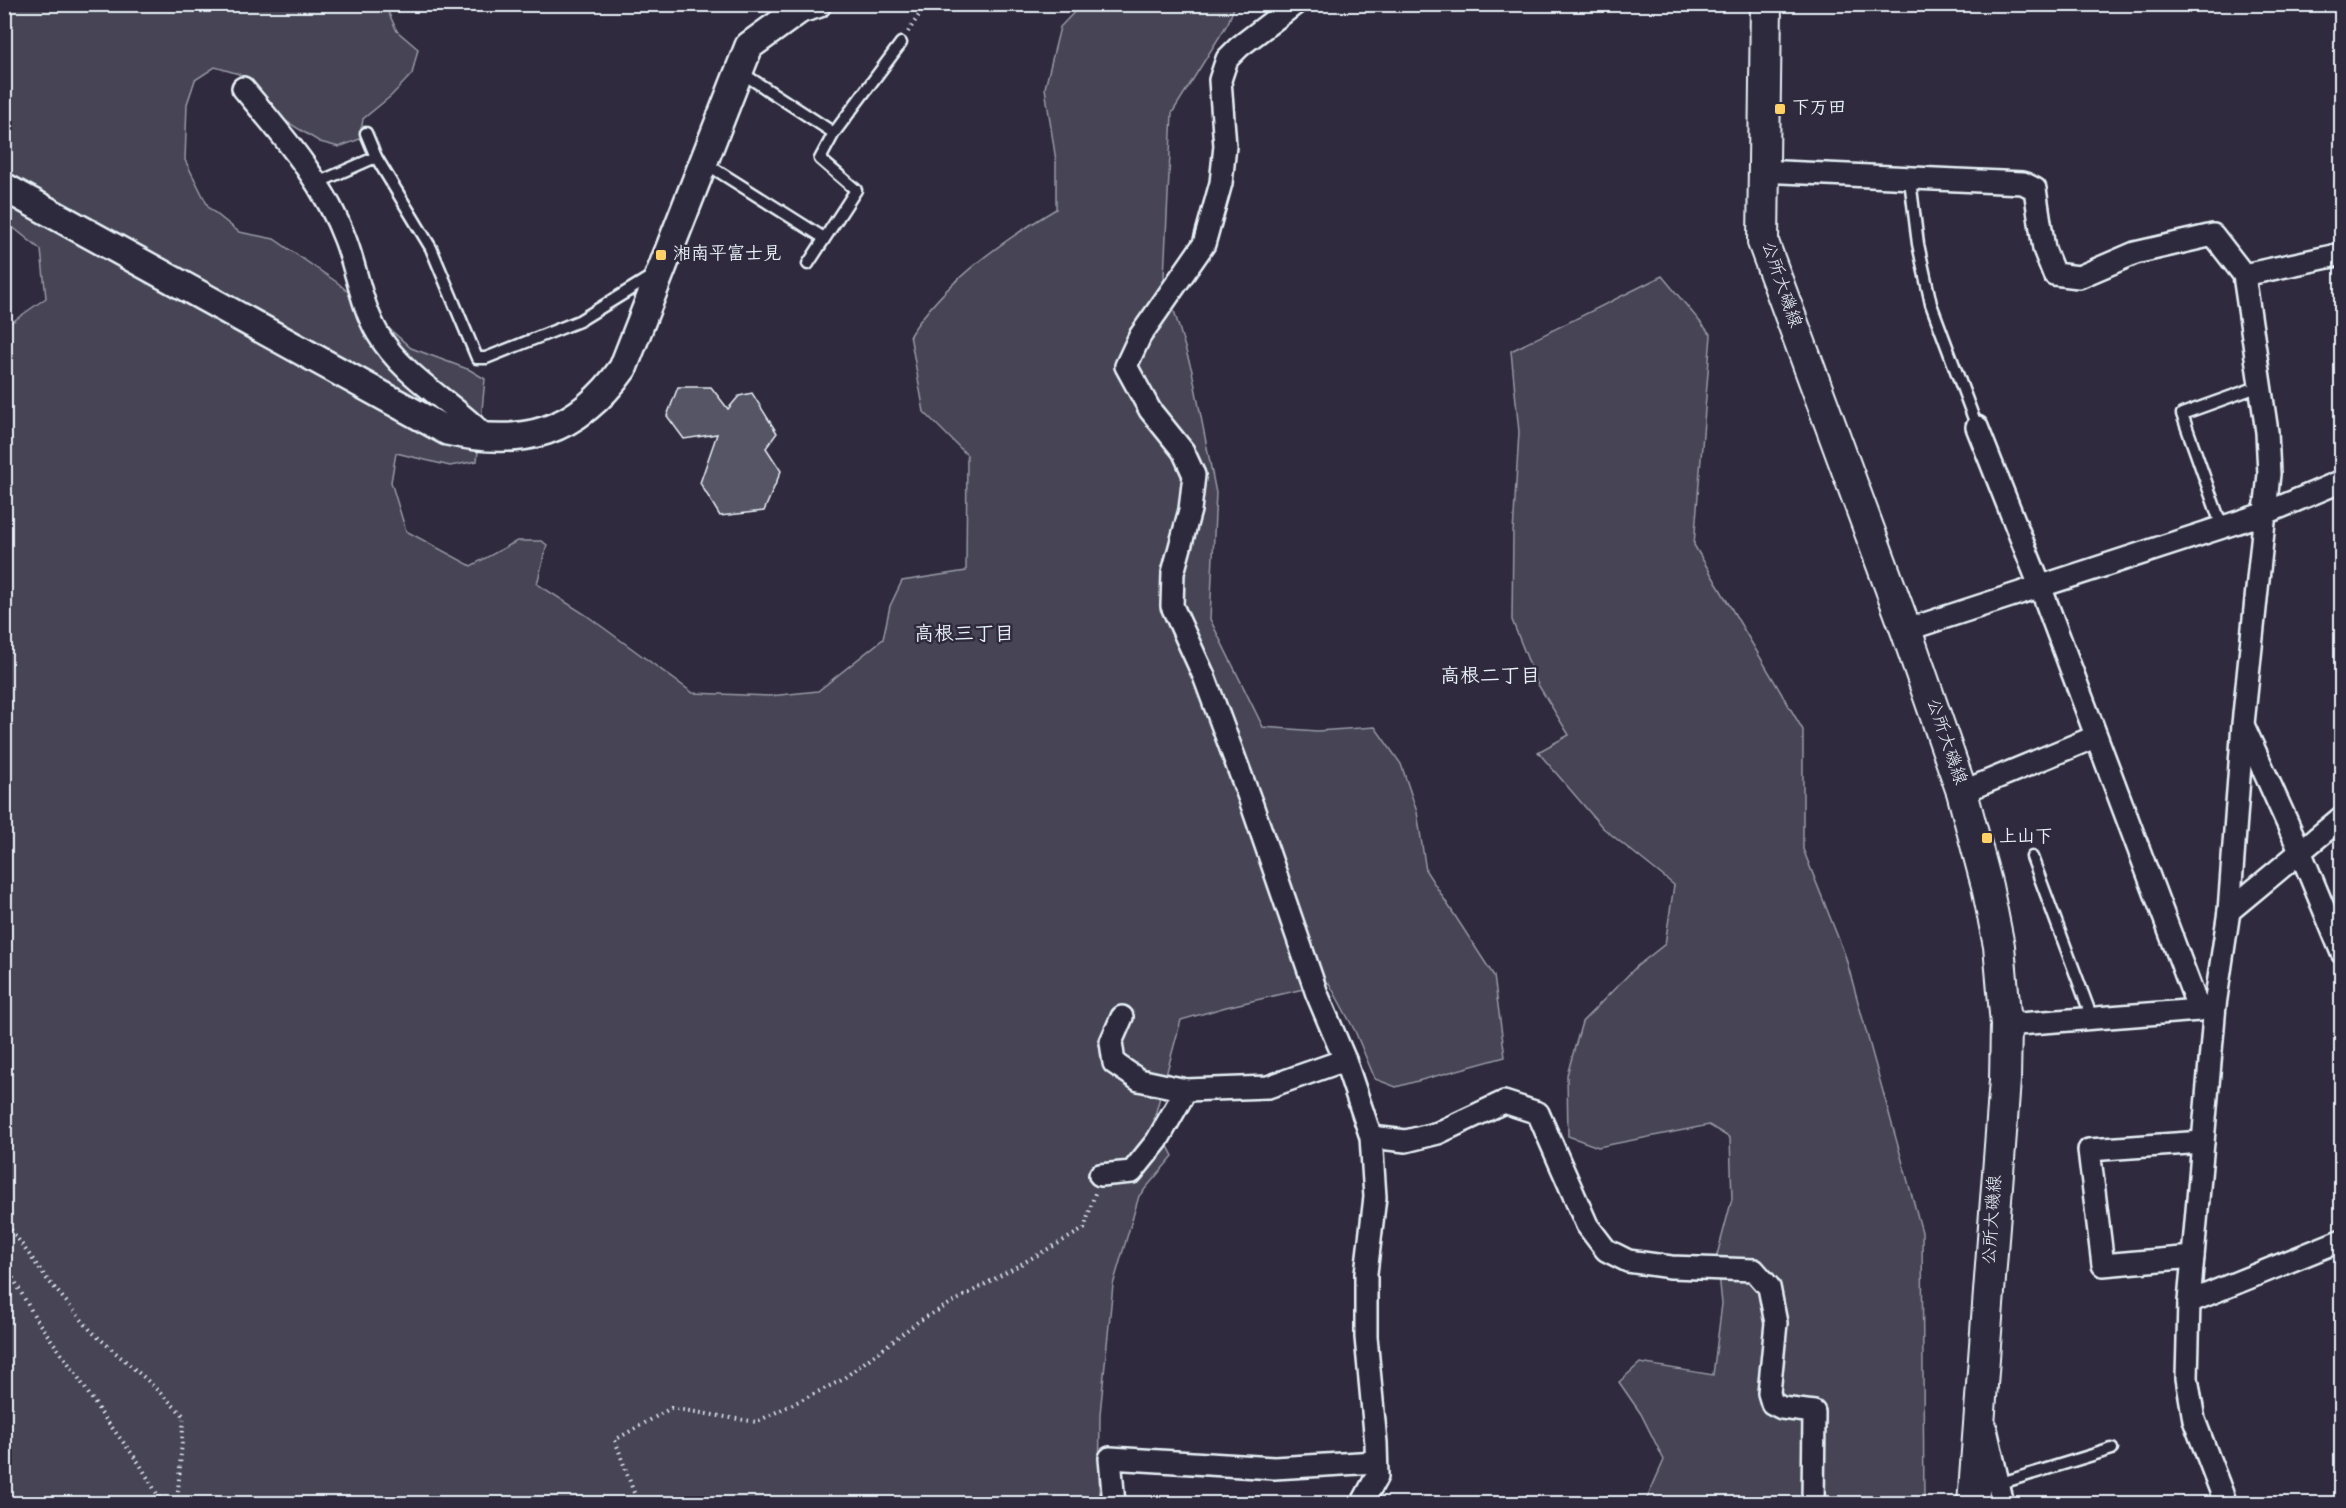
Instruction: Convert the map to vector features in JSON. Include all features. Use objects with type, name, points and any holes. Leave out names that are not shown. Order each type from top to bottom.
[{"type":"main road","name":"公所大磯線","points":[[1766,4],[1762,171],[1763,242],[1906,630],[1962,792],[1987,886],[1999,946],[2006,1025],[2005,1080],[1973,1503]]},
{"type":"street","points":[[4,187],[447,431],[487,438],[510,438],[554,427],[583,412],[596,401],[622,368],[749,46],[800,9],[817,4]]},
{"type":"street","points":[[1295,4],[1227,59],[1220,80],[1225,146],[1221,183],[1204,244],[1140,336],[1126,366],[1150,410],[1183,451],[1194,475],[1190,510],[1173,573],[1172,606],[1204,676],[1252,805],[1317,994],[1345,1060],[1371,1137],[1375,1197],[1366,1273],[1366,1337],[1377,1476],[1362,1503]]},
{"type":"street","points":[[243,88],[283,135],[317,183],[345,238],[367,312],[379,336],[402,365],[444,402],[473,423],[487,438]]},
{"type":"street","points":[[1762,171],[1910,180],[2023,183],[2035,189],[2044,249],[2054,274],[2079,277],[2135,253],[2212,235],[2244,275],[2267,432],[2269,474],[2243,724],[2229,911],[2207,1007],[2203,1142],[2189,1302],[2187,1378],[2194,1420],[2226,1503]]},
{"type":"street","points":[[2244,275],[2342,254]]},
{"type":"street","points":[[1977,427],[2040,586],[2095,737],[2207,1007]]},
{"type":"street","points":[[1906,630],[2266,513],[2342,481]]},
{"type":"street","points":[[2243,724],[2300,851],[2342,953]]},
{"type":"street","points":[[1962,792],[2095,737]]},
{"type":"street","points":[[2229,911],[2342,817]]},
{"type":"street","points":[[2006,1025],[2207,1007]]},
{"type":"street","points":[[1122,1017],[1111,1042],[1114,1063],[1139,1080],[1186,1090],[1268,1087],[1345,1060]]},
{"type":"street","points":[[1100,1175],[1132,1172],[1158,1141],[1186,1090]]},
{"type":"street","points":[[1371,1137],[1406,1141],[1438,1133],[1504,1102],[1538,1113],[1587,1225],[1606,1250],[1628,1261],[1671,1267],[1754,1270],[1769,1287],[1776,1323],[1769,1393],[1772,1403],[1782,1408],[1814,1412],[1813,1503]]},
{"type":"street","points":[[2193,1257],[2103,1265],[2089,1150],[2203,1142]]},
{"type":"street","points":[[2189,1302],[2342,1240]]},
{"type":"street","points":[[1980,1406],[2000,1494]]},
{"type":"street","points":[[1114,1503],[1110,1458],[1274,1468],[1377,1462]]},
{"type":"lane","points":[[808,264],[856,190],[820,159],[834,133],[901,43]]},
{"type":"lane","points":[[738,70],[834,133]]},
{"type":"lane","points":[[366,133],[376,157],[431,248],[477,358],[486,358],[579,321],[662,270]]},
{"type":"lane","points":[[317,183],[376,157]]},
{"type":"lane","points":[[702,161],[824,238]]},
{"type":"lane","points":[[1910,180],[1918,244],[1930,304],[1977,427]]},
{"type":"lane","points":[[2222,527],[2182,414],[2260,386]]},
{"type":"lane","points":[[2032,857],[2092,1018]]},
{"type":"lane","points":[[2000,1494],[2112,1449]]},
{"type":"path","points":[[901,43],[926,4]]},
{"type":"path","points":[[638,1503],[615,1440],[671,1408],[756,1422],[840,1381],[919,1321],[1084,1229],[1100,1175]]},
{"type":"path","points":[[4,1220],[47,1279],[92,1332],[184,1416],[177,1503]]},
{"type":"path","points":[[4,1262],[36,1319],[101,1413],[140,1463],[163,1503]]},
{"type":"shaded area","points":[[5,5],[385,5],[397,31],[418,49],[412,74],[391,96],[363,119],[360,139],[339,147],[320,142],[279,117],[239,74],[215,67],[195,80],[187,104],[185,160],[209,208],[239,232],[274,239],[338,283],[411,348],[470,370],[485,379],[477,461],[450,466],[396,453],[391,482],[406,531],[471,566],[517,541],[542,541],[547,545],[537,584],[586,615],[693,693],[770,696],[818,691],[883,639],[890,606],[902,581],[966,571],[967,455],[924,412],[910,335],[940,297],[975,264],[1056,209],[1056,161],[1045,88],[1060,27],[1081,5],[1235,5],[1228,23],[1172,113],[1164,277],[1192,371],[1216,493],[1210,619],[1263,727],[1317,731],[1375,727],[1401,764],[1417,812],[1426,871],[1494,976],[1505,1057],[1396,1087],[1375,1079],[1355,1031],[1329,983],[1181,1020],[1154,1119],[1173,1156],[1139,1196],[1113,1285],[1100,1414],[1099,1503],[5,1504],[4,322],[12,322],[46,298],[41,250],[5,221]]},
{"type":"shaded area","points":[[1662,276],[1711,335],[1694,545],[1803,730],[1803,849],[1845,955],[1922,1232],[1924,1503],[1645,1503],[1664,1460],[1641,1414],[1619,1382],[1640,1363],[1713,1375],[1722,1304],[1717,1255],[1732,1199],[1730,1138],[1709,1125],[1598,1147],[1568,1136],[1567,1075],[1582,1022],[1636,967],[1665,944],[1674,885],[1603,828],[1538,752],[1569,735],[1537,683],[1512,620],[1513,533],[1519,432],[1511,351]]},
{"type":"building","points":[[678,387],[711,387],[728,409],[739,396],[752,393],[777,433],[766,448],[781,471],[764,511],[720,516],[700,483],[717,434],[684,439],[667,416]]},
{"type":"place","name":"下万田","points":[[1780,109]]},
{"type":"place","name":"湘南平富士見","points":[[661,255]]},
{"type":"place","name":"上山下","points":[[1987,838]]},
{"type":"district","name":"高根三丁目","points":[[964,636]]},
{"type":"district","name":"高根二丁目","points":[[1490,678]]}]
